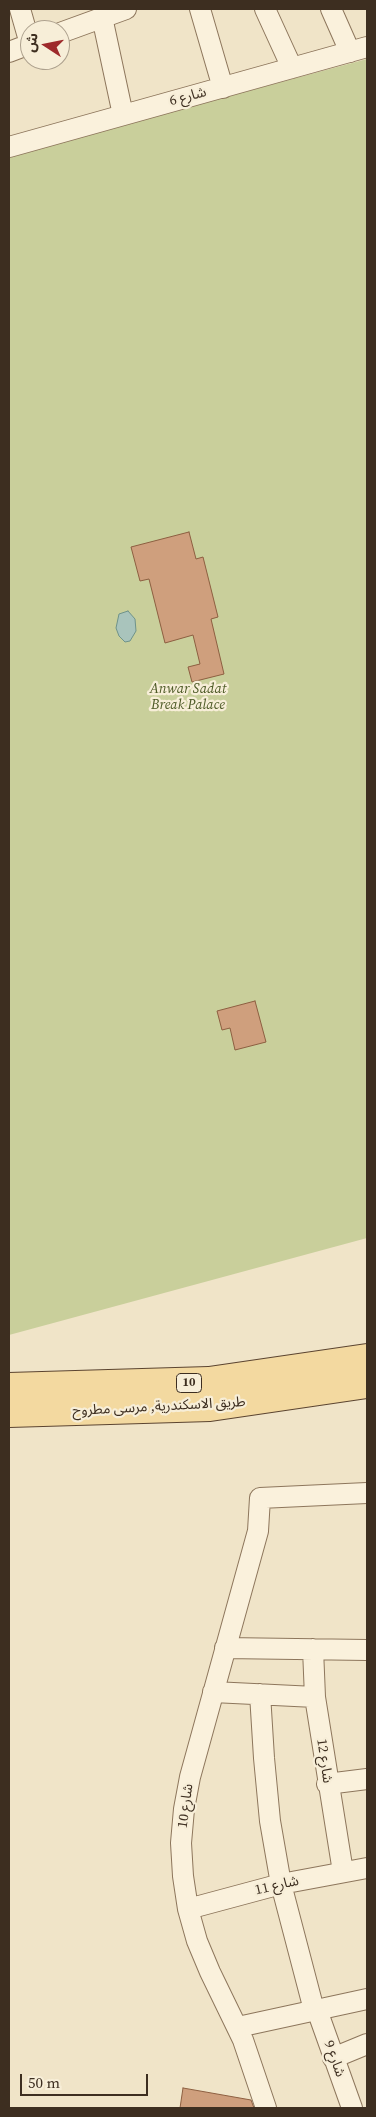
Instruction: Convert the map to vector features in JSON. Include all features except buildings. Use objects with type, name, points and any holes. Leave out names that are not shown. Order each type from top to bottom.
[{"type":"main road","name":"طريق الاسكندرية, مرسى مطروح","points":[[9,1388],[209,1381],[367,1358]]},
{"type":"main road","name":"طريق الاسكندرية, مرسى مطروح","points":[[9,1413],[210,1407],[367,1384]]},
{"type":"street","points":[[70,25],[80,17],[102,17],[126,9]]},
{"type":"street","points":[[200,9],[223,88]]},
{"type":"street","points":[[265,9],[292,68]]},
{"type":"street","points":[[331,9],[358,50]]},
{"type":"street","points":[[102,17],[123,115]]},
{"type":"street","name":"شارع 6","points":[[9,147],[358,50]]},
{"type":"street","name":"شارع 10","points":[[266,2108],[238,2027],[210,1972],[197,1941],[188,1909],[183,1876],[184,1810],[190,1777],[258,1531],[260,1498],[367,1493]]},
{"type":"street","points":[[225,1648],[367,1650]]},
{"type":"street","name":"شارع 12","points":[[313,1649],[315,1697],[342,1872]]},
{"type":"street","points":[[213,1692],[315,1697]]},
{"type":"street","name":"شارع 9","points":[[260,1694],[268,1803],[281,1884],[315,2010],[353,2108]]},
{"type":"street","points":[[328,1784],[367,1779]]},
{"type":"street","name":"شارع 11","points":[[188,1909],[281,1884],[367,1868]]},
{"type":"street","points":[[238,2027],[367,1999]]},
{"type":"street","points":[[333,2058],[367,2044]]},
{"type":"street","points":[[353,2108],[367,2102]]},
{"type":"green space","name":"Anwar Sadat Break Palace","points":[[367,59],[367,1238],[9,1335],[9,155]]},
{"type":"water","points":[[128,611],[135,619],[136,631],[130,641],[125,642],[119,636],[116,628],[119,614]]}]
